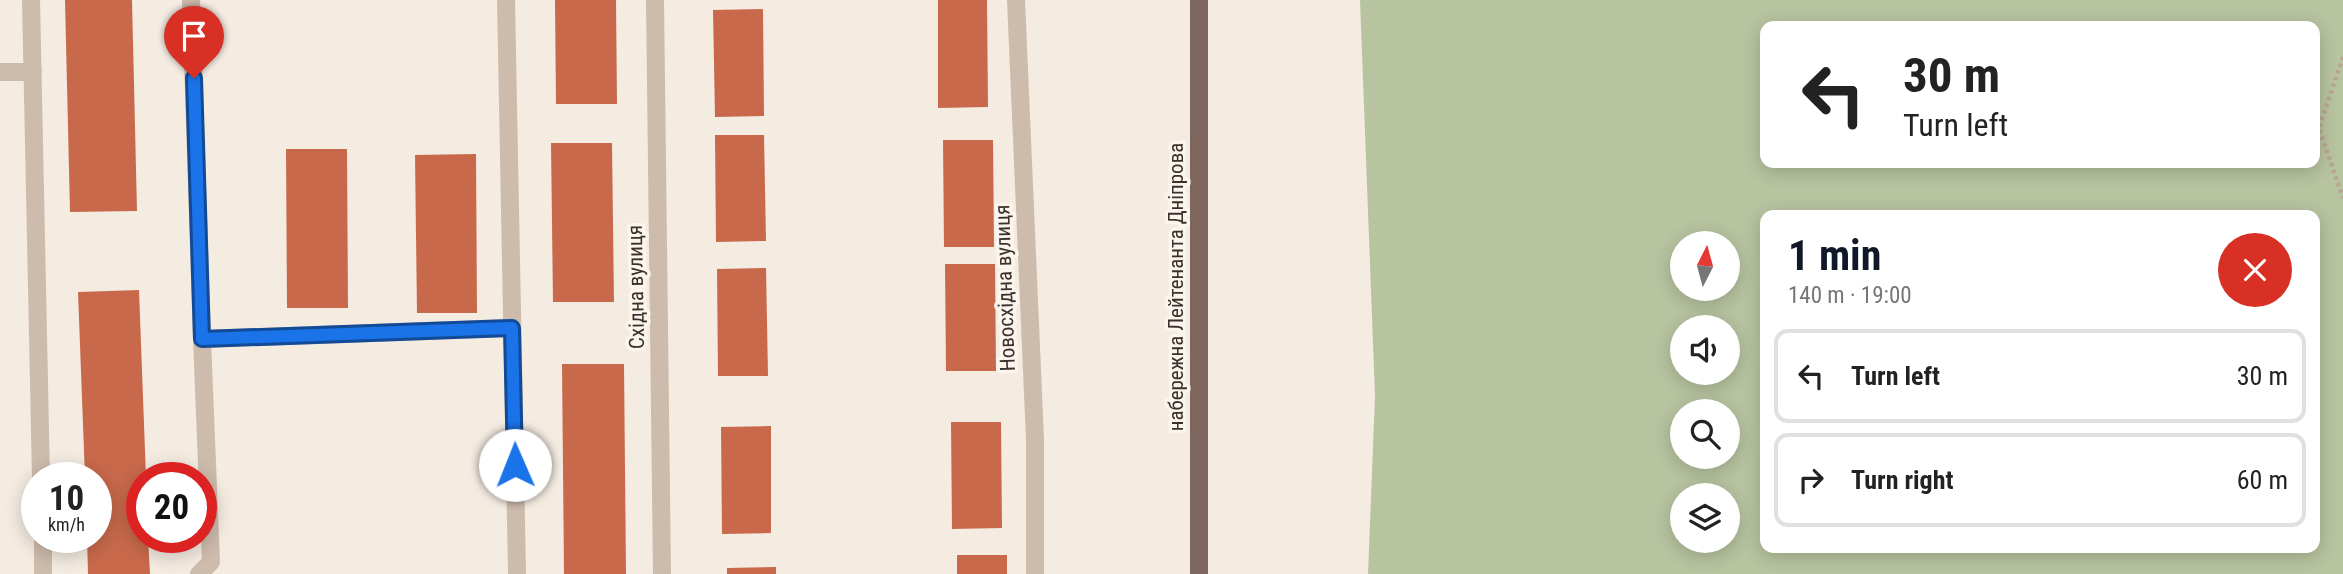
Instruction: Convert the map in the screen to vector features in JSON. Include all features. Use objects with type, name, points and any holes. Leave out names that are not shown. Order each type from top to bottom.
[{"type":"main road","name":"набережна Лейтенанта Дніпрова","points":[[1199,0],[1199,574]]},
{"type":"street","points":[[31,0],[41,462]]},
{"type":"street","points":[[191,0],[211,562],[199,574]]},
{"type":"street","points":[[506,0],[517,574]]},
{"type":"street","name":"Східна вулиця","points":[[655,0],[662,574]]},
{"type":"street","name":"Новосхідна вулиця","points":[[1016,0],[1035,440],[1035,574]]},
{"type":"street","points":[[0,72],[33,72]]},
{"type":"street","points":[[202,339],[512,328]]},
{"type":"street","points":[[43,553],[43,574]]},
{"type":"path","points":[[2320,125],[2343,57]]},
{"type":"path","points":[[2320,131],[2343,198]]},
{"type":"green space","points":[[1360,0],[2343,0],[2343,574],[1368,574],[1375,396]]},
{"type":"building","points":[[65,0],[132,0],[137,211],[70,212]]},
{"type":"building","points":[[555,0],[616,0],[617,104],[556,104]]},
{"type":"building","points":[[938,0],[987,0],[988,107],[938,108]]},
{"type":"building","points":[[763,9],[764,116],[715,117],[713,10]]},
{"type":"building","points":[[715,135],[764,135],[766,241],[716,242]]},
{"type":"building","points":[[943,140],[993,140],[994,247],[944,247]]},
{"type":"building","points":[[551,143],[612,143],[614,302],[553,302]]},
{"type":"building","points":[[286,149],[347,149],[348,308],[287,308]]},
{"type":"building","points":[[476,154],[477,313],[417,313],[415,155]]},
{"type":"building","points":[[945,264],[995,264],[996,371],[946,371]]},
{"type":"building","points":[[766,268],[768,376],[718,376],[717,269]]},
{"type":"building","points":[[139,290],[145,462],[126,462],[126,553],[149,553],[150,574],[88,574],[87,553],[112,553],[112,462],[84,462],[78,292]]},
{"type":"building","points":[[562,364],[624,364],[626,574],[564,574]]},
{"type":"building","points":[[951,422],[1001,422],[1002,528],[952,529]]},
{"type":"building","points":[[771,426],[771,533],[722,534],[721,427]]},
{"type":"building","points":[[957,555],[1007,555],[1007,574],[957,574]]},
{"type":"building","points":[[776,567],[776,574],[727,574],[727,568]]},
{"type":"route","points":[[194,78],[202,339],[512,328],[515,465]]}]
